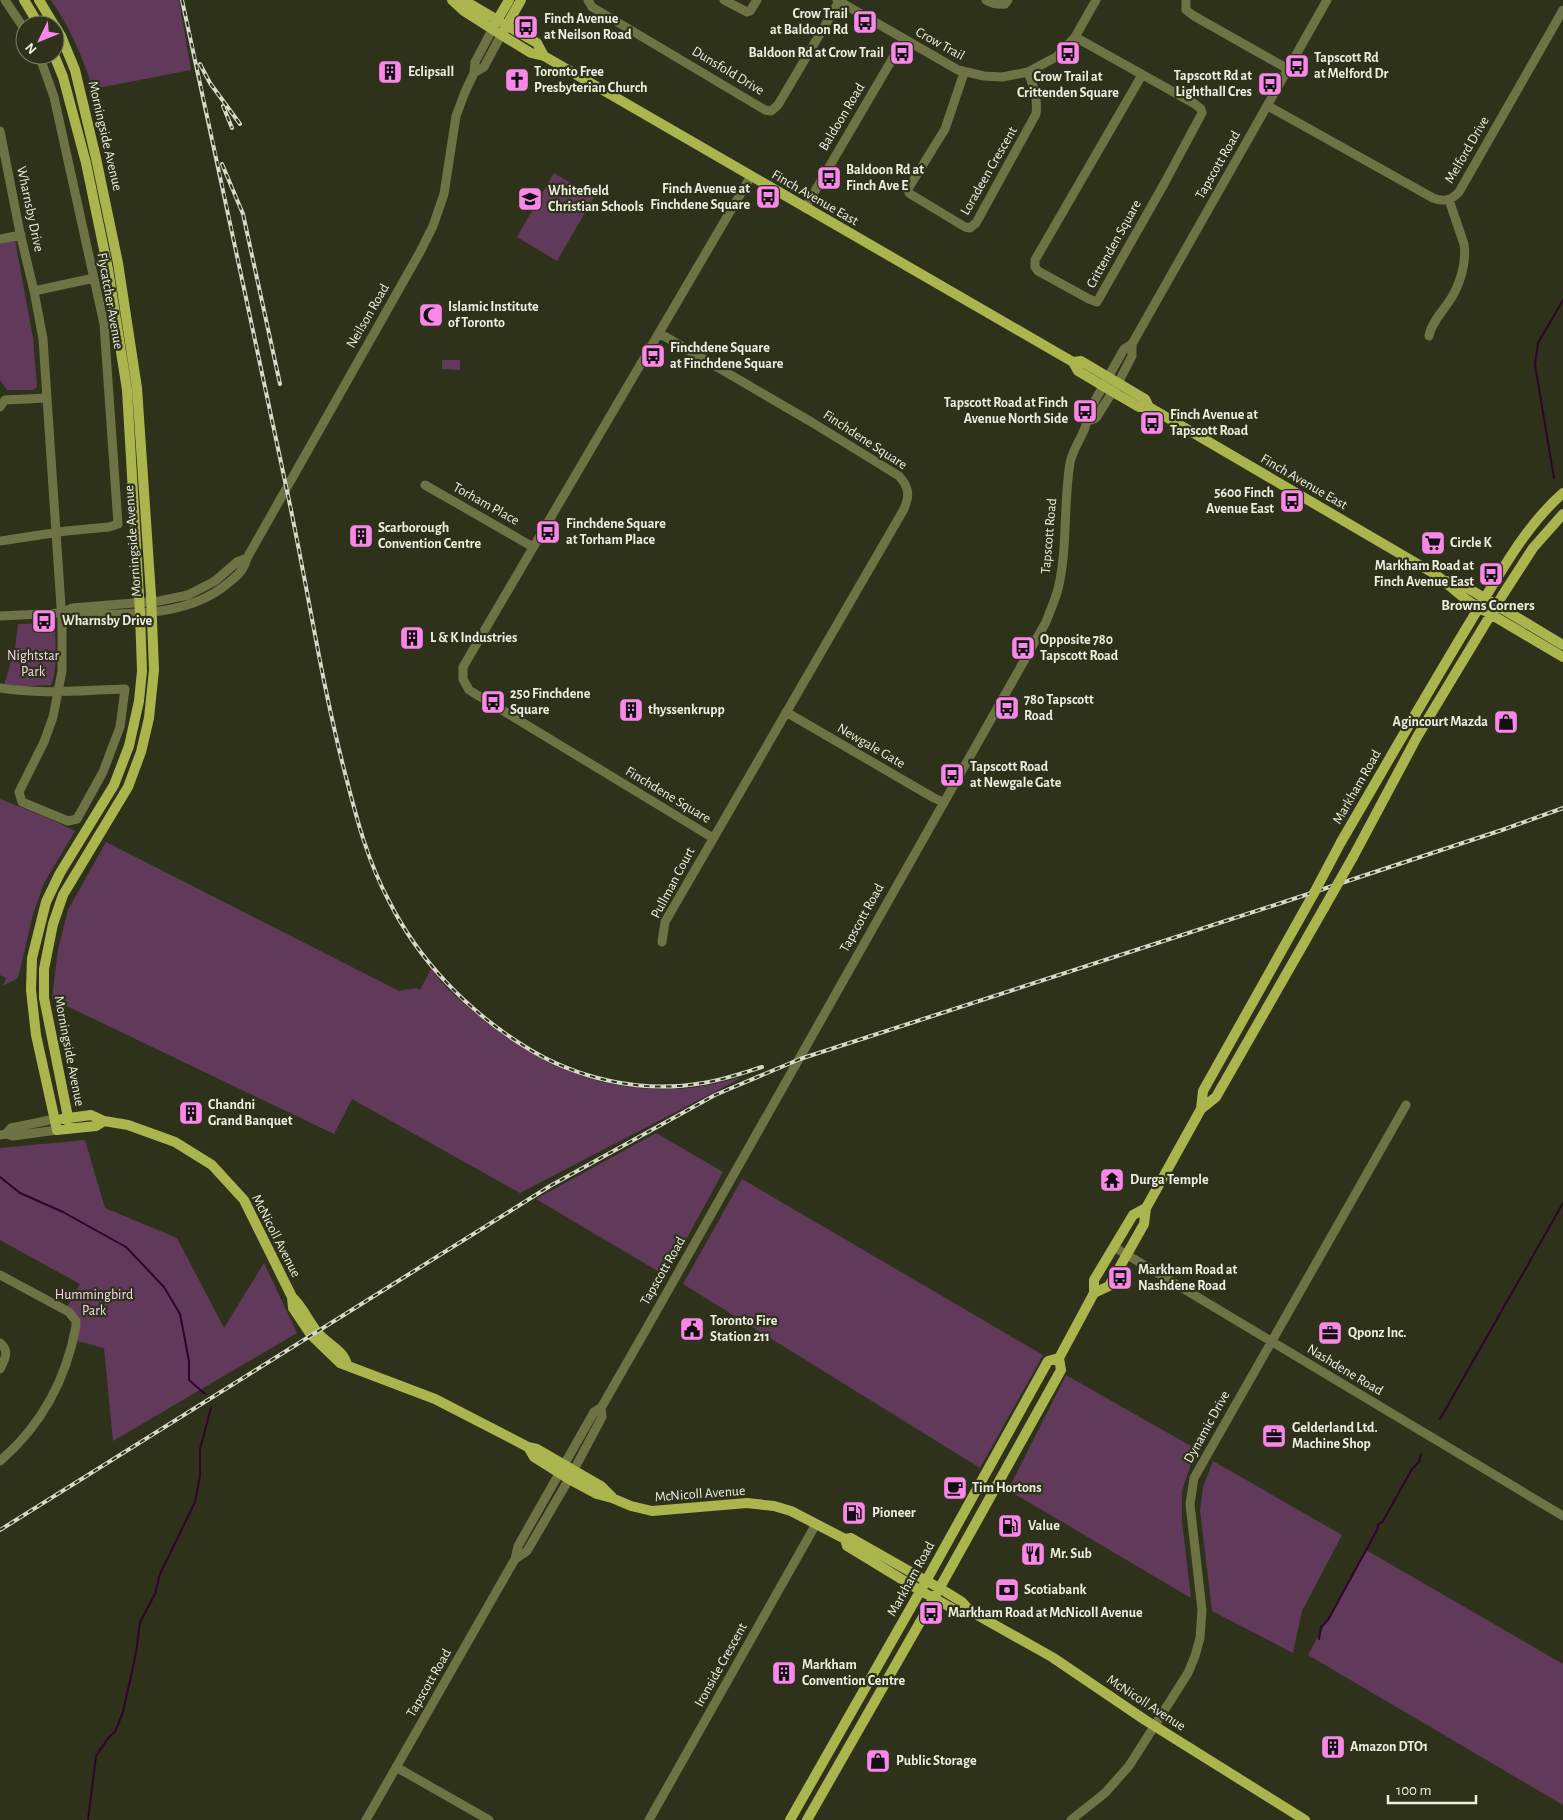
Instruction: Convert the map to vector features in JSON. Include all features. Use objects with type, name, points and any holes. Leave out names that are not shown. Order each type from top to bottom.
[{"type":"main road","points":[[24,0],[33,15]]},
{"type":"main road","name":"Morningside Avenue","points":[[39,0],[48,15]]},
{"type":"main road","name":"Neilson Road","points":[[502,23],[509,0]]},
{"type":"main road","name":"Neilson Road","points":[[497,32],[521,0]]},
{"type":"main road","name":"Finch Avenue East","points":[[454,1],[470,4],[537,44],[544,56]]},
{"type":"main road","name":"Finch Avenue East","points":[[454,1],[464,11],[531,53],[544,56],[1073,362],[1078,371],[1110,384],[1139,407],[1149,407],[1445,581],[1462,584],[1482,602],[1563,645]]},
{"type":"main road","name":"Morningside Avenue","points":[[56,1125],[36,1035],[31,990],[32,958],[46,902],[60,873],[114,785],[129,746],[139,701],[142,671],[137,388],[118,263],[96,158],[75,70],[65,51]]},
{"type":"main road","name":"Morningside Avenue","points":[[58,65],[86,163],[108,269],[128,390],[152,606],[154,670],[149,718],[141,752],[128,787],[63,895],[53,924],[44,969],[44,998],[69,1123]]},
{"type":"main road","name":"Markham Road","points":[[1201,1109],[1203,1091],[1341,842],[1482,602],[1518,545],[1538,518],[1563,493]]},
{"type":"main road","name":"Markham Road","points":[[1094,1294],[1109,1286],[1128,1255],[1144,1224],[1146,1208],[1201,1109],[1216,1097],[1353,857],[1417,737],[1533,548],[1563,514]]},
{"type":"main road","name":"Finch Avenue East","points":[[1494,609],[1563,657]]},
{"type":"main road","name":"McNicoll Avenue","points":[[56,1125],[69,1123],[91,1115],[104,1121],[128,1125],[175,1142],[212,1165],[244,1200],[292,1296],[317,1332],[345,1357],[347,1365],[435,1399],[528,1447],[538,1448],[566,1472],[601,1486],[612,1498],[631,1506],[652,1511],[747,1503],[774,1506],[791,1511],[845,1539],[852,1538],[926,1581],[936,1593]]},
{"type":"main road","name":"Markham Road","points":[[807,1820],[1061,1370],[1059,1358],[1094,1294],[1094,1280],[1133,1215],[1146,1208]]},
{"type":"main road","name":"Markham Road","points":[[790,1820],[921,1591],[1048,1361],[1059,1358]]},
{"type":"main road","name":"McNicoll Avenue","points":[[845,1539],[847,1546],[921,1591],[936,1593],[962,1602],[970,1611],[1052,1657],[1154,1725],[1305,1820]]},
{"type":"street","points":[[5,0],[15,15]]},
{"type":"street","name":"Dunsfold Drive","points":[[588,0],[592,7],[765,110],[771,111],[778,105],[839,1]]},
{"type":"street","points":[[724,0],[747,12],[750,11],[757,0]]},
{"type":"street","points":[[986,0],[992,4],[999,5],[1005,4],[1008,0]]},
{"type":"street","name":"Crow Trail","points":[[839,1],[964,73],[1002,77],[1028,72],[1056,57],[1076,37],[1096,0]]},
{"type":"street","points":[[1186,0],[1186,10],[1194,16],[1288,69]]},
{"type":"street","name":"Tapscott Road","points":[[366,1820],[515,1559],[527,1551],[594,1412],[601,1408],[1046,622],[1058,589],[1071,461],[1088,421],[1096,418],[1124,349],[1132,344],[1327,0]]},
{"type":"street","name":"Melford Drive","points":[[1268,106],[1432,198],[1449,200],[1459,192],[1563,10]]},
{"type":"street","name":"Neilson Road","points":[[0,616],[62,613],[72,615],[152,606],[160,612],[196,602],[222,589],[243,570],[246,558],[416,260],[433,226],[444,194],[456,116],[474,73],[475,62],[497,32]]},
{"type":"street","name":"Crittenden Square","points":[[1076,37],[1195,104],[1202,113],[1097,302],[1038,271],[1035,267],[1035,260],[1142,75]]},
{"type":"street","name":"Baldoon Road","points":[[805,208],[904,40]]},
{"type":"street","name":"Flycatcher Avenue","points":[[43,65],[54,97],[104,324],[118,524],[109,527],[56,532]]},
{"type":"street","name":"Loradeen Crescent","points":[[964,73],[945,129],[908,189],[912,195],[965,227],[970,228],[976,223],[1036,114],[1036,94],[1028,72]]},
{"type":"street","name":"Wharnsby Drive","points":[[0,131],[4,175],[34,291],[42,339],[62,613],[62,671],[53,717],[44,742],[19,792],[22,802],[68,821],[79,816],[103,772],[120,726],[125,689],[59,691]]},
{"type":"street","name":"Finchdene Square","points":[[659,333],[813,423],[899,476],[907,489],[908,499],[904,509],[713,838],[469,690],[463,679],[463,666],[751,176]]},
{"type":"street","points":[[1429,336],[1432,327],[1456,291],[1465,249],[1449,200]]},
{"type":"street","points":[[0,239],[21,235]]},
{"type":"street","points":[[34,291],[94,278]]},
{"type":"street","points":[[0,407],[5,400],[47,398]]},
{"type":"street","name":"Torham Place","points":[[425,485],[533,547]]},
{"type":"street","points":[[0,541],[56,532]]},
{"type":"street","points":[[0,688],[18,691],[59,691]]},
{"type":"street","name":"Newgale Gate","points":[[786,712],[943,802]]},
{"type":"street","name":"Pullman Court","points":[[662,942],[665,922],[713,838]]},
{"type":"street","name":"Dynamic Drive","points":[[1071,1820],[1111,1787],[1129,1766],[1188,1673],[1200,1638],[1201,1602],[1190,1504],[1194,1478],[1406,1105]]},
{"type":"street","points":[[3,1134],[11,1128],[56,1125]]},
{"type":"street","name":"Nashdene Road","points":[[1114,1247],[1563,1516]]},
{"type":"street","points":[[0,1275],[69,1312],[76,1321],[68,1361],[51,1400],[26,1436],[0,1461]]},
{"type":"street","points":[[0,1343],[6,1351],[6,1356],[0,1369]]},
{"type":"street","name":"Ironside Crescent","points":[[649,1820],[816,1524]]},
{"type":"street","points":[[396,1767],[489,1820]]},
{"type":"green space","points":[[51,0],[179,0],[191,70],[93,89],[85,66],[65,23],[65,15],[60,15]]},
{"type":"green space","points":[[554,173],[594,197],[557,261],[517,237]]},
{"type":"green space","points":[[15,240],[33,338],[37,387],[33,390],[7,390],[0,380],[0,243]]},
{"type":"green space","points":[[442,360],[460,360],[460,370],[442,369]]},
{"type":"green space","name":"Nightstar Park","points":[[50,623],[55,627],[56,649],[55,671],[51,685],[16,687],[4,685],[15,649],[18,624]]},
{"type":"green space","points":[[0,799],[75,831],[44,883],[33,914],[18,978],[3,986],[6,978],[0,975]]},
{"type":"green space","points":[[106,842],[399,991],[416,988],[420,990],[431,969],[455,996],[505,1036],[549,1063],[573,1073],[597,1081],[648,1089],[692,1088],[743,1077],[520,1193],[352,1099],[334,1134],[52,999],[58,949],[68,910]]},
{"type":"green space","points":[[656,1133],[723,1172],[666,1276],[536,1199]]},
{"type":"green space","name":"Hummingbird Park","points":[[85,1140],[105,1208],[177,1238],[224,1328],[264,1263],[297,1333],[113,1441],[104,1348],[77,1341],[80,1321],[76,1314],[67,1307],[80,1284],[0,1240],[0,1148]]},
{"type":"green space","points":[[742,1179],[1043,1355],[980,1468],[683,1284]]},
{"type":"green space","points":[[1066,1375],[1196,1449],[1182,1491],[1182,1522],[1191,1598],[1008,1490]]},
{"type":"green space","points":[[1213,1461],[1342,1535],[1302,1611],[1293,1653],[1212,1611],[1200,1510],[1203,1487]]},
{"type":"green space","points":[[1366,1550],[1563,1664],[1563,1805],[1308,1655]]},
{"type":"waterway","points":[[1554,478],[1535,365],[1538,343],[1563,300]]},
{"type":"waterway","points":[[0,1177],[20,1193],[63,1212],[126,1247],[164,1287],[180,1314],[189,1361],[189,1380],[205,1394]]},
{"type":"waterway","points":[[1440,1419],[1563,1203]]},
{"type":"waterway","points":[[88,1820],[96,1756],[109,1737],[115,1732],[123,1712],[136,1653],[140,1622],[155,1594],[160,1574],[195,1502],[200,1476],[200,1449],[211,1408]]},
{"type":"waterway","points":[[1319,1639],[1321,1627],[1328,1620],[1378,1525],[1383,1521],[1412,1469],[1419,1462],[1421,1454]]},
{"type":"railway","points":[[182,0],[286,486],[337,741],[364,840],[375,871],[389,901],[415,944],[447,983],[483,1017],[544,1058],[587,1075],[610,1081],[633,1085],[657,1086],[680,1086],[710,1082],[762,1067]]},
{"type":"railway","points":[[200,64],[210,83],[240,124]]},
{"type":"railway","points":[[223,106],[232,128]]},
{"type":"railway","points":[[222,164],[243,214],[280,384]]},
{"type":"railway","points":[[0,1530],[550,1186],[715,1095],[800,1059],[1284,902],[1563,808]]},
{"type":"place","name":"Crow Trail at Baldoon Rd","points":[[865,22]]},
{"type":"place","name":"Finch Avenue at Neilson Road","points":[[526,27]]},
{"type":"place","name":"Baldoon Rd at Crow Trail","points":[[902,53]]},
{"type":"place","name":"Crow Trail at Crittenden Square","points":[[1068,53]]},
{"type":"place","name":"Tapscott Rd at Melford Dr","points":[[1297,66]]},
{"type":"place","name":"Eclipsall","points":[[390,72]]},
{"type":"place","name":"Toronto Free Presbyterian Church","points":[[517,80]]},
{"type":"place","name":"Tapscott Rd at Lighthall Cres","points":[[1270,84]]},
{"type":"place","name":"Baldoon Rd at Finch Ave E","points":[[829,178]]},
{"type":"place","name":"Finch Avenue at Finchdene Square","points":[[768,197]]},
{"type":"place","name":"Whitefield Christian Schools","points":[[530,199]]},
{"type":"place","name":"Islamic Institute of Toronto","points":[[431,315]]},
{"type":"place","name":"Finchdene Square at Finchdene Square","points":[[653,356]]},
{"type":"place","name":"Tapscott Road at Finch Avenue North Side","points":[[1085,411]]},
{"type":"place","name":"Finch Avenue at Tapscott Road","points":[[1152,423]]},
{"type":"place","name":"5600 Finch Avenue East","points":[[1292,501]]},
{"type":"place","name":"Finchdene Square at Torham Place","points":[[548,532]]},
{"type":"place","name":"Scarborough Convention Centre","points":[[361,536]]},
{"type":"place","name":"Circle K","points":[[1433,543]]},
{"type":"place","name":"Markham Road at Finch Avenue East","points":[[1491,574]]},
{"type":"place","name":"Wharnsby Drive","points":[[44,621]]},
{"type":"place","name":"L & K Industries","points":[[412,638]]},
{"type":"place","name":"Opposite 780 Tapscott Road","points":[[1023,648]]},
{"type":"place","name":"250 Finchdene Square","points":[[493,702]]},
{"type":"place","name":"780 Tapscott Road","points":[[1007,708]]},
{"type":"place","name":"thyssenkrupp","points":[[631,710]]},
{"type":"place","name":"Agincourt Mazda","points":[[1506,722]]},
{"type":"place","name":"Tapscott Road at Newgale Gate","points":[[952,775]]},
{"type":"place","name":"Chandni Grand Banquet","points":[[191,1113]]},
{"type":"place","name":"Durga Temple","points":[[1112,1180]]},
{"type":"place","name":"Markham Road at Nashdene Road","points":[[1120,1278]]},
{"type":"place","name":"Toronto Fire Station 211","points":[[692,1329]]},
{"type":"place","name":"Qponz Inc.","points":[[1330,1333]]},
{"type":"place","name":"Gelderland Ltd. Machine Shop","points":[[1274,1436]]},
{"type":"place","name":"Tim Hortons","points":[[955,1488]]},
{"type":"place","name":"Pioneer","points":[[854,1513]]},
{"type":"place","name":"Value","points":[[1010,1526]]},
{"type":"place","name":"Mr. Sub","points":[[1033,1554]]},
{"type":"place","name":"Scotiabank","points":[[1007,1590]]},
{"type":"place","name":"Markham Road at McNicoll Avenue","points":[[931,1613]]},
{"type":"place","name":"Markham Convention Centre","points":[[784,1673]]},
{"type":"place","name":"Amazon DTO1","points":[[1333,1747]]},
{"type":"place","name":"Public Storage","points":[[878,1761]]},
{"type":"district","name":"Browns Corners","points":[[1488,605]]}]
